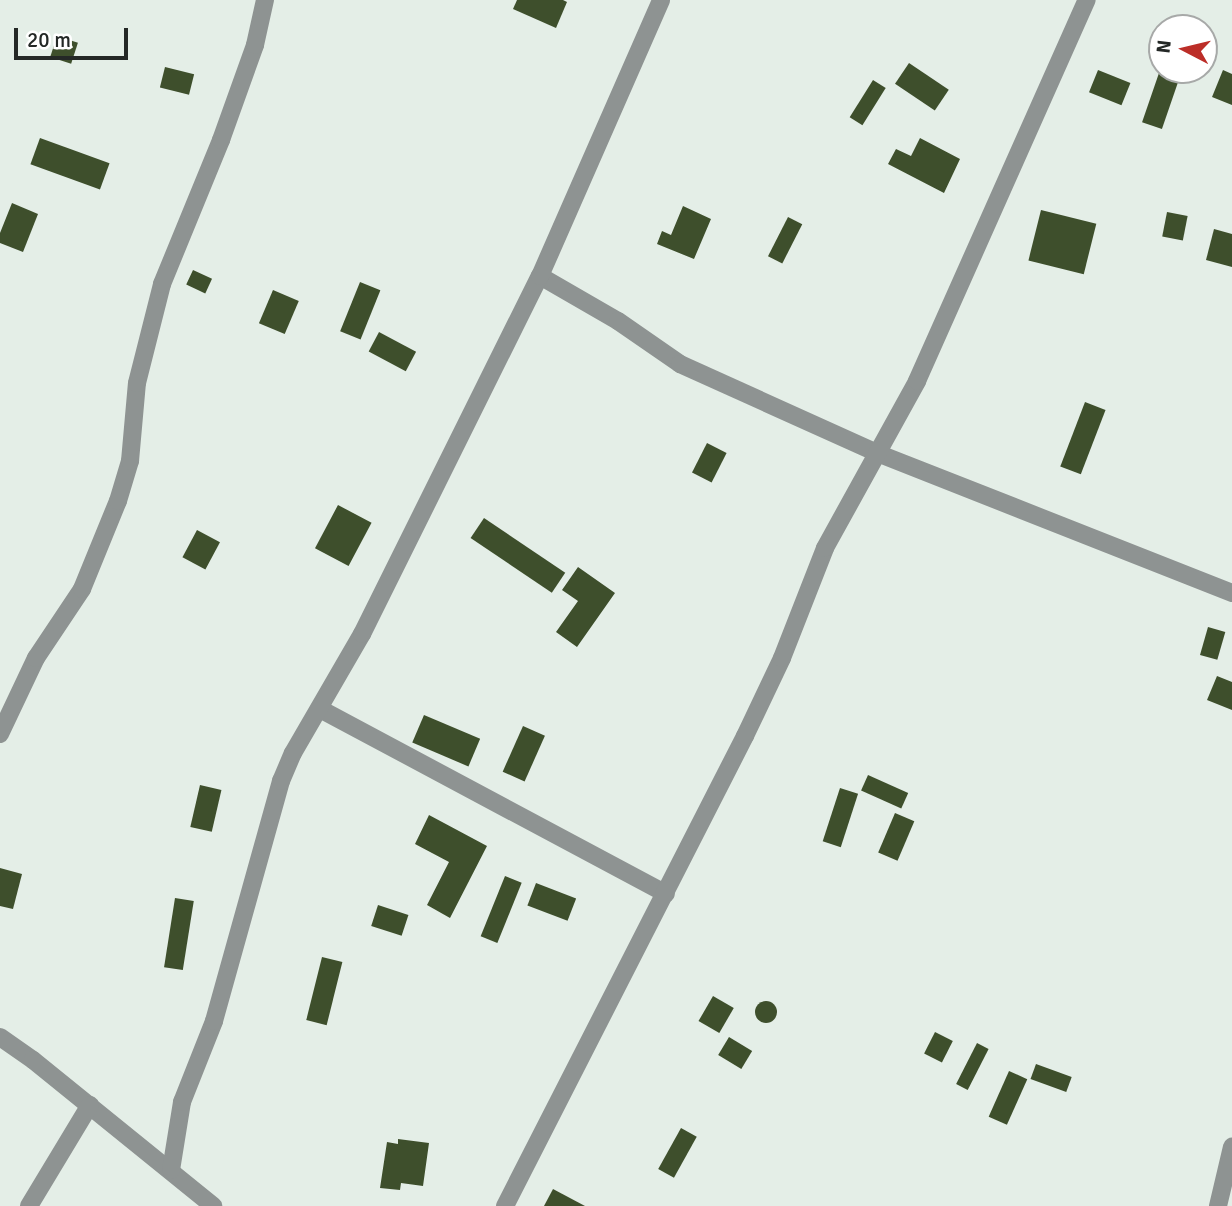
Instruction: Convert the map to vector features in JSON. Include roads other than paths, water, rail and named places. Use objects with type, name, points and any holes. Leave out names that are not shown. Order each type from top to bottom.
[{"type":"street","points":[[0,734],[36,658],[82,589],[118,501],[130,461],[137,383],[162,284],[221,140],[255,45],[265,0]]},
{"type":"street","points":[[171,1170],[182,1102],[214,1021],[281,781],[293,753],[362,634],[540,276],[661,0]]},
{"type":"street","points":[[505,1206],[666,894],[782,657],[825,548],[917,382],[1087,0]]},
{"type":"street","points":[[540,276],[618,321],[680,364],[877,453],[1232,593]]},
{"type":"street","points":[[320,709],[666,894]]},
{"type":"street","points":[[0,1037],[213,1206]]},
{"type":"street","points":[[29,1206],[89,1105]]},
{"type":"street","points":[[1218,1206],[1232,1147]]}]
